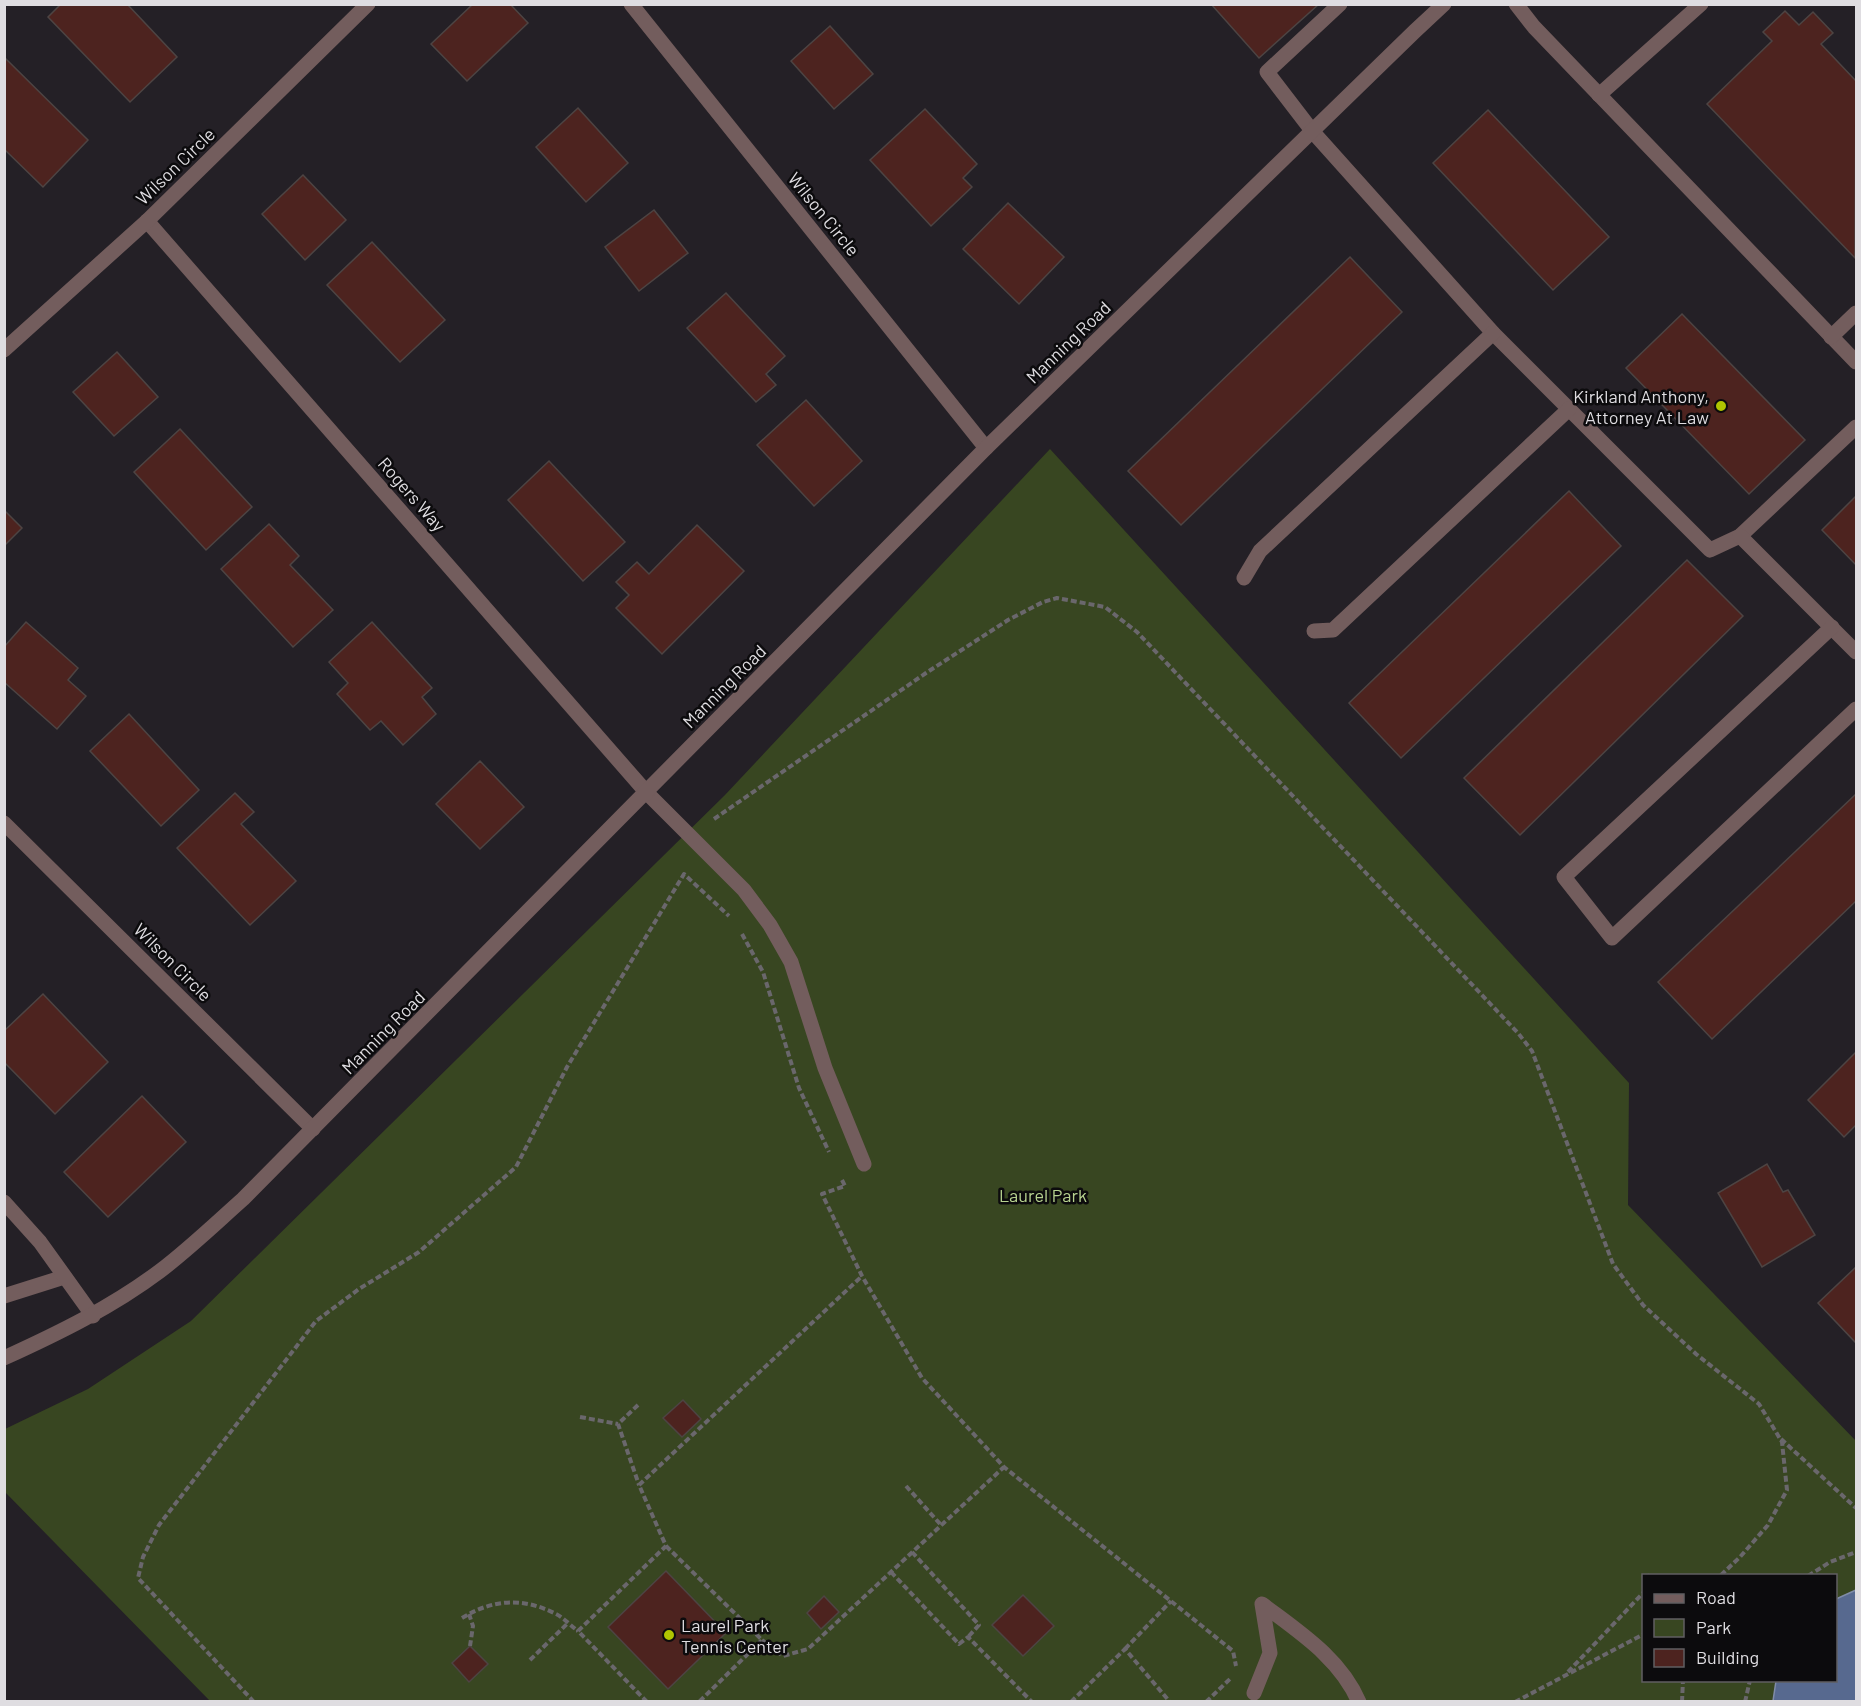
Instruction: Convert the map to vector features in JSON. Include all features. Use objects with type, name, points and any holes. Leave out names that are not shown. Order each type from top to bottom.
[{"type":"street","name":"Wilson Circle","points":[[4,350],[147,221],[368,4]]},
{"type":"street","name":"Wilson Circle","points":[[631,4],[987,448]]},
{"type":"street","points":[[1340,4],[1267,72],[1313,132],[1493,333],[1710,550],[1740,536],[1857,427]]},
{"type":"street","name":"Manning Road","points":[[4,1358],[93,1316],[161,1270],[243,1198],[987,448],[1444,4]]},
{"type":"street","points":[[1516,4],[1534,27],[1857,362]]},
{"type":"street","points":[[1599,95],[1701,4]]},
{"type":"street","name":"Rogers Way","points":[[147,221],[647,793],[744,890],[770,925],[791,962],[825,1068],[864,1164]]},
{"type":"street","points":[[1831,337],[1857,313]]},
{"type":"street","points":[[1244,579],[1260,551],[1493,333]]},
{"type":"street","points":[[1316,631],[1314,631],[1333,630],[1569,409]]},
{"type":"street","points":[[1740,536],[1857,652]]},
{"type":"street","points":[[1832,627],[1564,877],[1612,938],[1857,709]]},
{"type":"street","name":"Wilson Circle","points":[[4,823],[313,1129]]},
{"type":"street","points":[[4,1202],[40,1242],[93,1316]]},
{"type":"street","points":[[4,1296],[64,1277]]},
{"type":"street","points":[[1254,1693],[1270,1653],[1262,1604],[1319,1647],[1350,1682],[1359,1701]]},
{"type":"path","points":[[714,819],[926,673],[1008,620],[1043,602],[1057,598],[1106,607],[1137,632],[1518,1033],[1532,1051],[1613,1264],[1643,1305],[1696,1354],[1759,1404],[1782,1442],[1787,1490],[1768,1526],[1721,1574]]},
{"type":"path","points":[[254,1701],[138,1578],[143,1557],[159,1525],[316,1321],[359,1289],[419,1252],[516,1167],[567,1067],[684,874],[736,922]]},
{"type":"path","points":[[741,932],[763,972],[799,1089],[831,1157]]},
{"type":"path","points":[[841,1177],[845,1186],[822,1194],[862,1276],[922,1378],[1004,1467],[1233,1651],[1237,1667],[1229,1680],[1206,1701]]},
{"type":"path","points":[[639,1485],[862,1276]]},
{"type":"path","points":[[618,1424],[638,1405]]},
{"type":"path","points":[[580,1417],[618,1424]]},
{"type":"path","points":[[618,1424],[639,1485],[666,1546],[762,1640],[783,1656],[808,1649],[1004,1467]]},
{"type":"path","points":[[1778,1437],[1857,1508]]},
{"type":"path","points":[[906,1486],[941,1525]]},
{"type":"path","points":[[578,1631],[666,1546]]},
{"type":"path","points":[[891,1572],[959,1644],[968,1637],[980,1625],[912,1552]]},
{"type":"path","points":[[1810,1574],[1830,1562],[1857,1552]]},
{"type":"path","points":[[1566,1675],[1642,1594]]},
{"type":"path","points":[[1071,1701],[1171,1601]]},
{"type":"path","points":[[462,1618],[478,1608],[500,1602],[529,1603],[558,1615],[578,1631],[647,1701]]},
{"type":"path","points":[[469,1614],[473,1626],[470,1646]]},
{"type":"path","points":[[530,1660],[568,1623]]},
{"type":"path","points":[[1515,1701],[1642,1635]]},
{"type":"path","points":[[968,1637],[1032,1701]]},
{"type":"path","points":[[699,1701],[762,1640]]},
{"type":"path","points":[[1125,1649],[1170,1701]]},
{"type":"path","points":[[1682,1701],[1683,1682]]},
{"type":"path","points":[[1745,1701],[1750,1682]]},
{"type":"green space","name":"Laurel Park","points":[[1050,449],[1629,1083],[1628,1205],[1856,1441],[1856,1701],[210,1701],[5,1492],[5,1429],[88,1389],[191,1321],[725,795]]},
{"type":"water","points":[[1856,1590],[1856,1701],[1773,1701],[1776,1682],[1837,1682],[1837,1599]]},
{"type":"building","points":[[61,4],[127,4],[177,57],[130,102],[48,17]]},
{"type":"building","points":[[473,4],[510,4],[528,23],[467,81],[431,44]]},
{"type":"building","points":[[1211,4],[1319,4],[1259,58]]},
{"type":"building","points":[[1785,11],[1799,25],[1813,12],[1833,33],[1821,44],[1856,81],[1855,258],[1707,104],[1772,41],[1763,32]]},
{"type":"building","points":[[830,26],[873,74],[834,109],[791,61]]},
{"type":"building","points":[[5,58],[88,140],[43,187],[4,149]]},
{"type":"building","points":[[578,108],[628,163],[586,202],[536,147]]},
{"type":"building","points":[[925,109],[977,164],[963,178],[972,187],[931,226],[870,160]]},
{"type":"building","points":[[1488,110],[1609,237],[1553,290],[1433,163]]},
{"type":"building","points":[[303,175],[346,220],[305,260],[262,214]]},
{"type":"building","points":[[1008,203],[1064,257],[1019,304],[963,249]]},
{"type":"building","points":[[654,210],[688,253],[639,291],[605,247]]},
{"type":"building","points":[[372,242],[445,320],[400,362],[327,285]]},
{"type":"building","points":[[1350,257],[1402,312],[1181,525],[1128,471]]},
{"type":"building","points":[[726,293],[785,356],[766,374],[776,385],[756,402],[687,328]]},
{"type":"building","points":[[1682,314],[1805,440],[1749,494],[1626,368]]},
{"type":"building","points":[[117,352],[158,397],[114,436],[73,392]]},
{"type":"building","points":[[806,400],[862,461],[814,506],[757,445]]},
{"type":"building","points":[[180,429],[252,507],[206,550],[134,472]]},
{"type":"building","points":[[549,461],[625,542],[583,581],[508,500]]},
{"type":"building","points":[[1569,491],[1621,546],[1401,758],[1349,703]]},
{"type":"building","points":[[1856,496],[1856,565],[1822,530]]},
{"type":"building","points":[[4,510],[22,528],[4,546]]},
{"type":"building","points":[[269,524],[299,556],[290,565],[333,610],[293,647],[221,569]]},
{"type":"building","points":[[697,525],[744,571],[662,654],[616,608],[629,595],[616,582],[637,562],[649,574]]},
{"type":"building","points":[[1687,560],[1743,616],[1520,835],[1464,778]]},
{"type":"building","points":[[26,622],[78,668],[68,680],[86,696],[57,729],[4,682],[4,647]]},
{"type":"building","points":[[372,622],[432,688],[422,697],[436,714],[403,745],[381,721],[370,730],[337,694],[348,683],[329,662]]},
{"type":"building","points":[[129,714],[199,790],[161,826],[90,751]]},
{"type":"building","points":[[480,761],[524,807],[480,849],[436,804]]},
{"type":"building","points":[[235,793],[254,812],[241,824],[296,881],[250,925],[177,848]]},
{"type":"building","points":[[1856,794],[1856,901],[1712,1039],[1658,982]]},
{"type":"building","points":[[43,994],[108,1062],[55,1114],[4,1062],[4,1031]]},
{"type":"building","points":[[1856,1052],[1856,1125],[1844,1137],[1808,1100]]},
{"type":"building","points":[[142,1096],[186,1142],[108,1217],[64,1172]]},
{"type":"building","points":[[1767,1164],[1783,1192],[1788,1190],[1815,1235],[1762,1267],[1718,1193]]},
{"type":"building","points":[[1856,1267],[1856,1343],[1818,1303]]},
{"type":"building","points":[[683,1400],[701,1419],[682,1437],[663,1418]]},
{"type":"building","points":[[666,1571],[726,1633],[668,1689],[608,1627]]},
{"type":"building","points":[[1023,1595],[1054,1626],[1023,1656],[992,1625]]},
{"type":"building","points":[[824,1596],[839,1612],[821,1629],[807,1613]]},
{"type":"building","points":[[470,1646],[488,1664],[469,1682],[452,1663]]},
{"type":"place","name":"Kirkland Anthony, Attorney At Law","points":[[1721,406]]},
{"type":"place","name":"Laurel Park Tennis Center","points":[[669,1635]]}]
